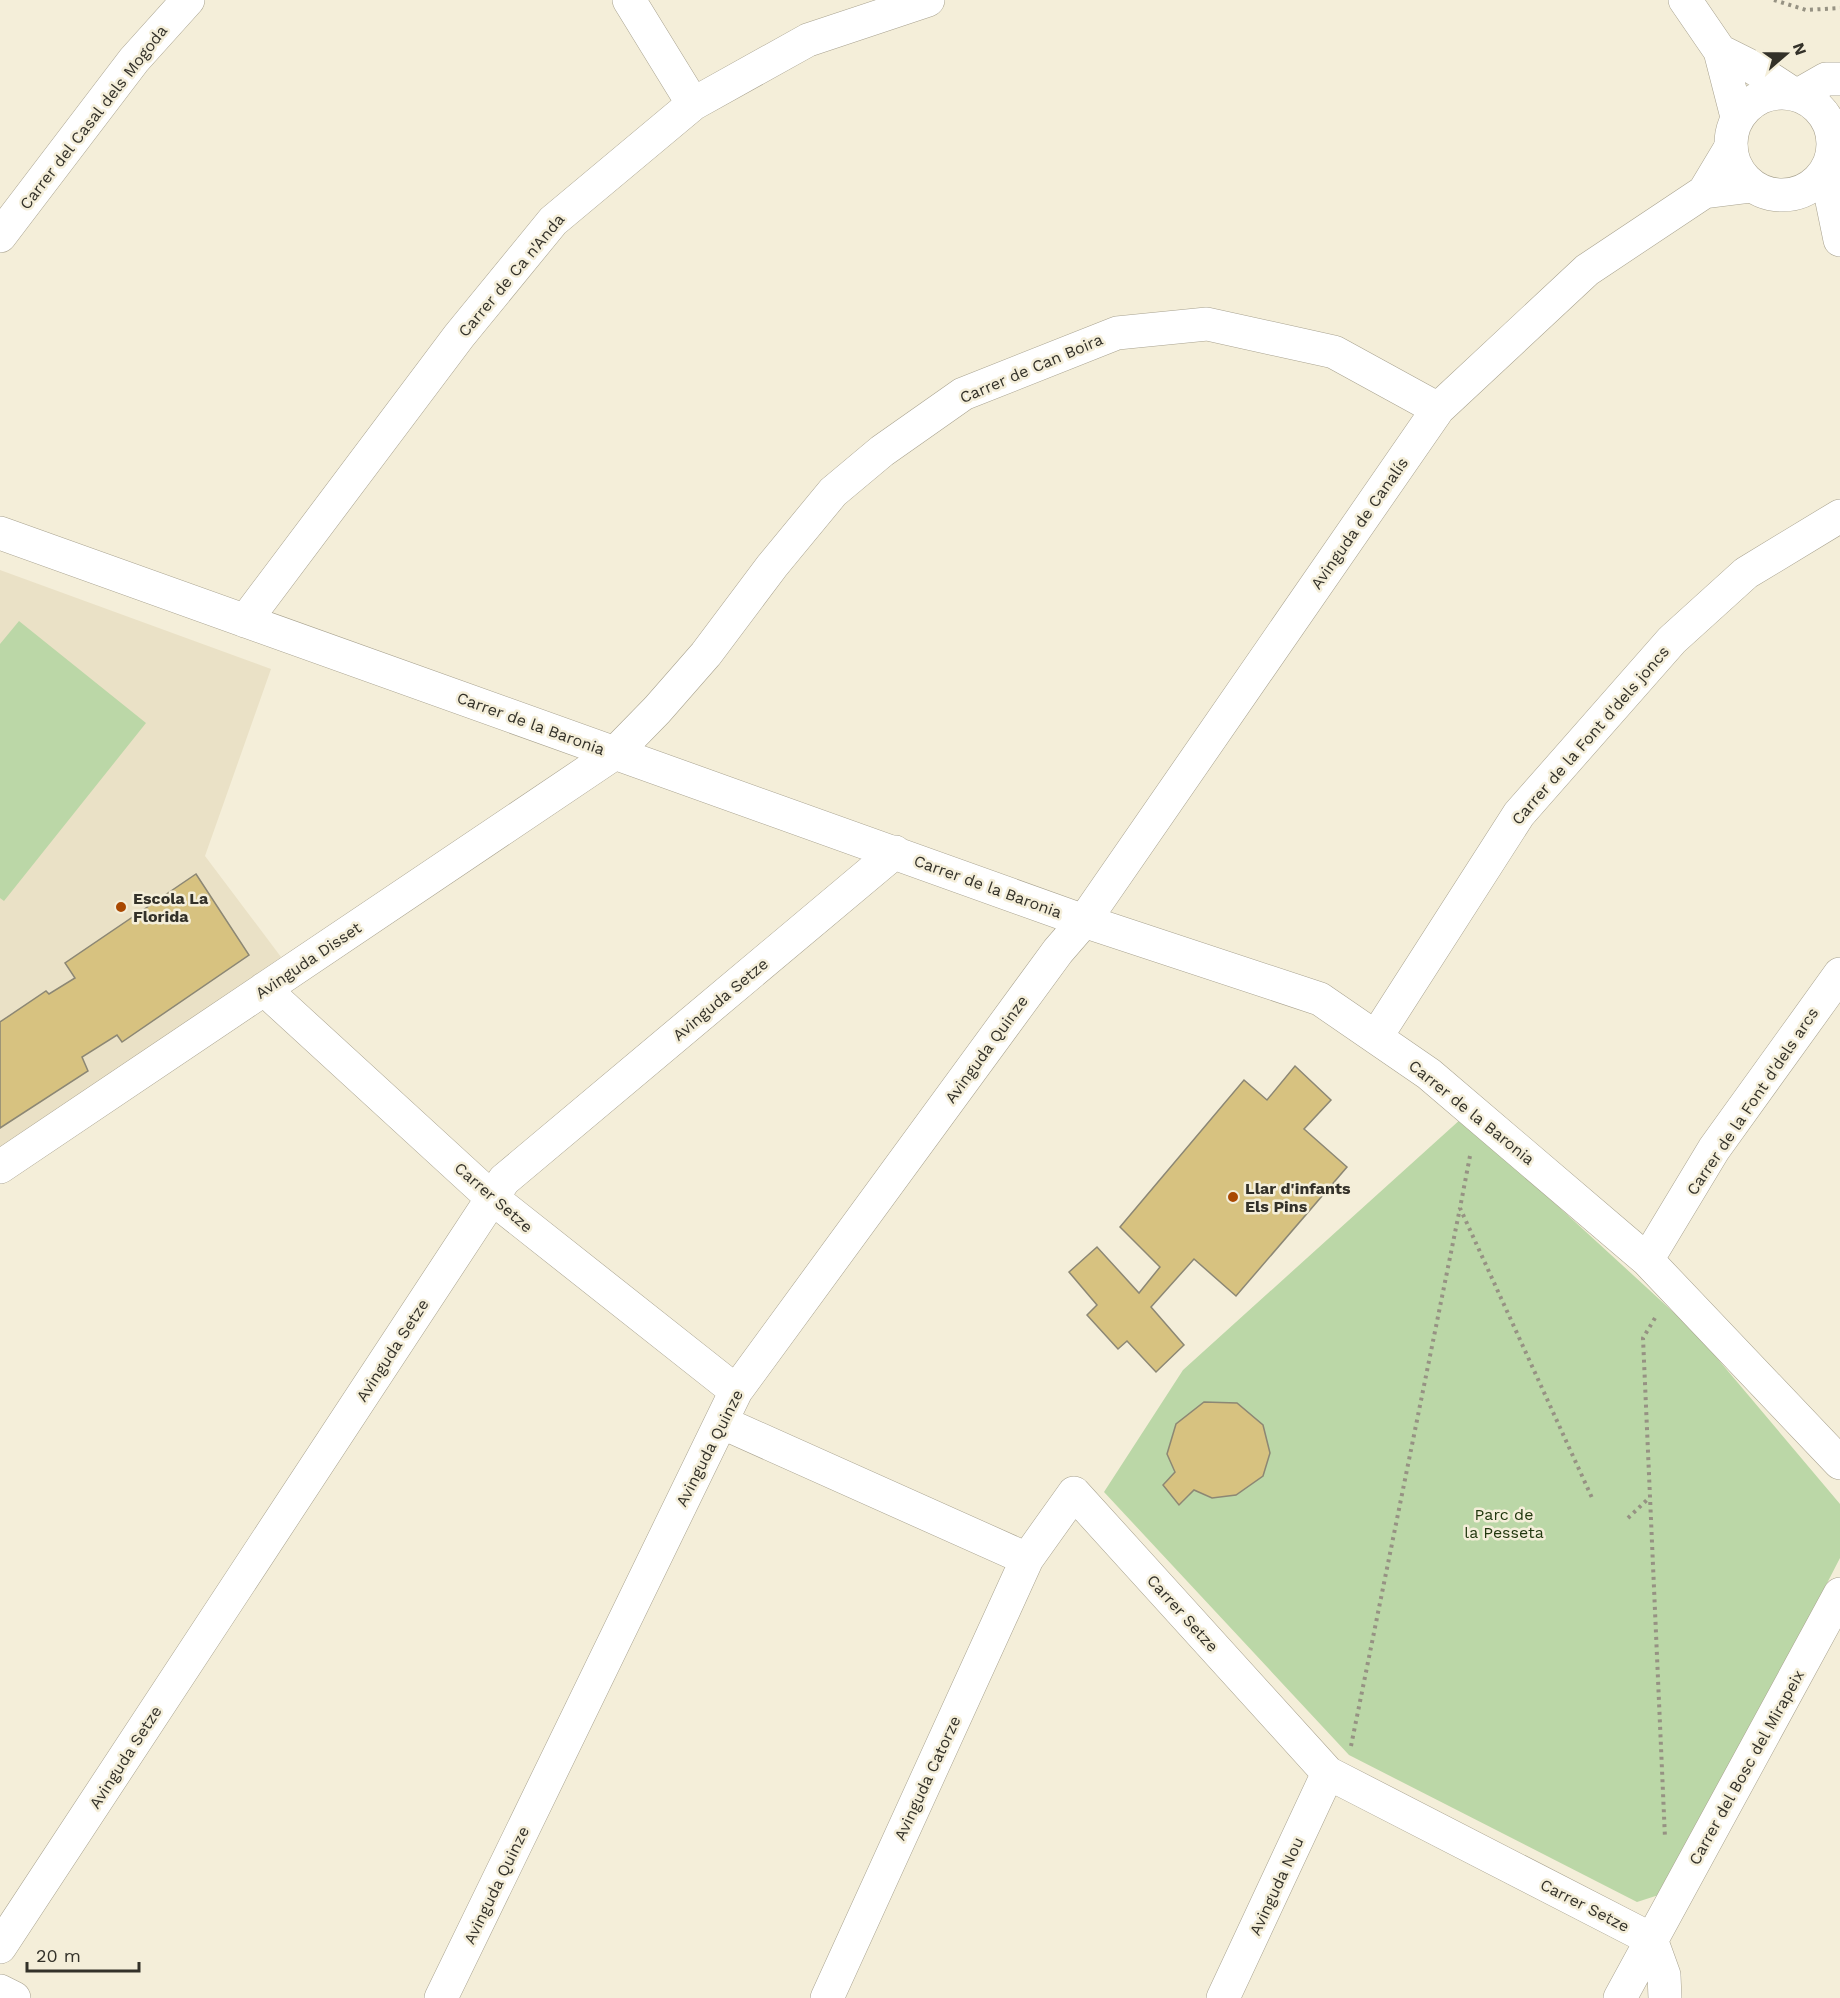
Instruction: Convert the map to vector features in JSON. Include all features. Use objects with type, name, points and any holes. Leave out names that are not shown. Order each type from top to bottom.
[{"type":"street","name":"Carrer del Casal dels Mogoda","points":[[0,236],[134,60],[188,0]]},
{"type":"street","points":[[629,0],[693,104]]},
{"type":"street","name":"Carrer de Ca n'Anda","points":[[245,621],[459,336],[553,222],[693,104],[808,40],[928,0]]},
{"type":"street","points":[[1685,0],[1720,51],[1734,132],[1734,162],[1741,176],[1839,237]]},
{"type":"street","points":[[1720,51],[1752,67],[1819,108],[1837,133],[1826,172],[1814,185],[1799,193],[1767,191]]},
{"type":"street","points":[[1734,132],[1748,105],[1761,97],[1776,92],[1795,94],[1826,79],[1840,79]]},
{"type":"street","name":"Avinguda de Canalís","points":[[1084,921],[1438,409],[1587,270],[1704,192],[1734,132]]},
{"type":"street","points":[[1826,172],[1839,237]]},
{"type":"street","name":"Avinguda de Canalís","points":[[1704,192],[1767,191]]},
{"type":"street","name":"Carrer de Can Boira","points":[[615,753],[657,710],[706,654],[772,566],[833,492],[882,451],[963,394],[1117,333],[1207,324],[1334,352],[1438,409]]},
{"type":"street","name":"Carrer de la Font d'dels joncs","points":[[1376,1037],[1519,814],[1672,640],[1746,573],[1840,516]]},
{"type":"street","name":"Carrer de la Baronia","points":[[0,533],[1084,921],[1320,999],[1430,1074],[1647,1260],[1840,1463]]},
{"type":"street","name":"Avinguda Disset","points":[[0,1167],[615,753]]},
{"type":"street","name":"Avinguda Setze","points":[[0,1947],[504,1180],[895,852]]},
{"type":"street","name":"Avinguda Quinze","points":[[441,1998],[736,1391],[1058,951],[1084,921]]},
{"type":"street","name":"Carrer de la Font d'dels arcs","points":[[1647,1260],[1714,1149],[1840,974]]},
{"type":"street","name":"Carrer Setze","points":[[264,989],[492,1198],[736,1391]]},
{"type":"street","points":[[721,1422],[1027,1559]]},
{"type":"street","name":"Carrer Setze","points":[[1027,1559],[1074,1493],[1339,1764],[1651,1939]]},
{"type":"street","name":"Avinguda Catorze","points":[[827,1998],[1027,1559]]},
{"type":"street","name":"Carrer del Bosc del Mirapeix","points":[[1620,1998],[1840,1594]]},
{"type":"street","name":"Avinguda Nou","points":[[1223,1998],[1339,1764]]},
{"type":"street","points":[[1651,1939],[1664,1975],[1665,1998]]},
{"type":"street","points":[[0,1991],[14,1998]]},
{"type":"path","points":[[1774,0],[1806,10],[1840,8]]},
{"type":"path","points":[[1339,1764],[1471,1151]]},
{"type":"path","points":[[1460,1208],[1593,1500]]},
{"type":"path","points":[[1659,1313],[1643,1338],[1666,1844]]},
{"type":"path","points":[[1628,1518],[1650,1497]]},
{"type":"shaded area","name":"Escola La Florida","points":[[0,570],[271,669],[205,856],[281,957],[0,1155]]},
{"type":"green space","points":[[19,621],[146,723],[4,901],[0,898],[0,644]]},
{"type":"green space","name":"Parc de la Pesseta","points":[[1462,1118],[1695,1332],[1840,1504],[1840,1558],[1668,1892],[1637,1902],[1349,1755],[1104,1492],[1183,1370]]},
{"type":"building","points":[[196,874],[249,955],[122,1042],[117,1035],[82,1057],[88,1071],[0,1128],[0,1022],[46,991],[49,994],[75,978],[65,963]]},
{"type":"building","name":"Llar d'infants Els Pins","points":[[1295,1066],[1331,1100],[1304,1129],[1347,1167],[1236,1296],[1194,1259],[1151,1307],[1184,1345],[1156,1372],[1127,1341],[1118,1349],[1087,1315],[1097,1305],[1069,1272],[1097,1247],[1139,1293],[1160,1267],[1120,1227],[1244,1080],[1267,1100]]},
{"type":"building","points":[[1204,1402],[1237,1403],[1263,1425],[1270,1453],[1263,1476],[1236,1495],[1212,1498],[1194,1490],[1179,1505],[1163,1485],[1175,1472],[1167,1454],[1176,1424]]},
{"type":"place","name":"Escola La Florida","points":[[121,907]]},
{"type":"place","name":"Llar d'infants Els Pins","points":[[1233,1197]]}]
